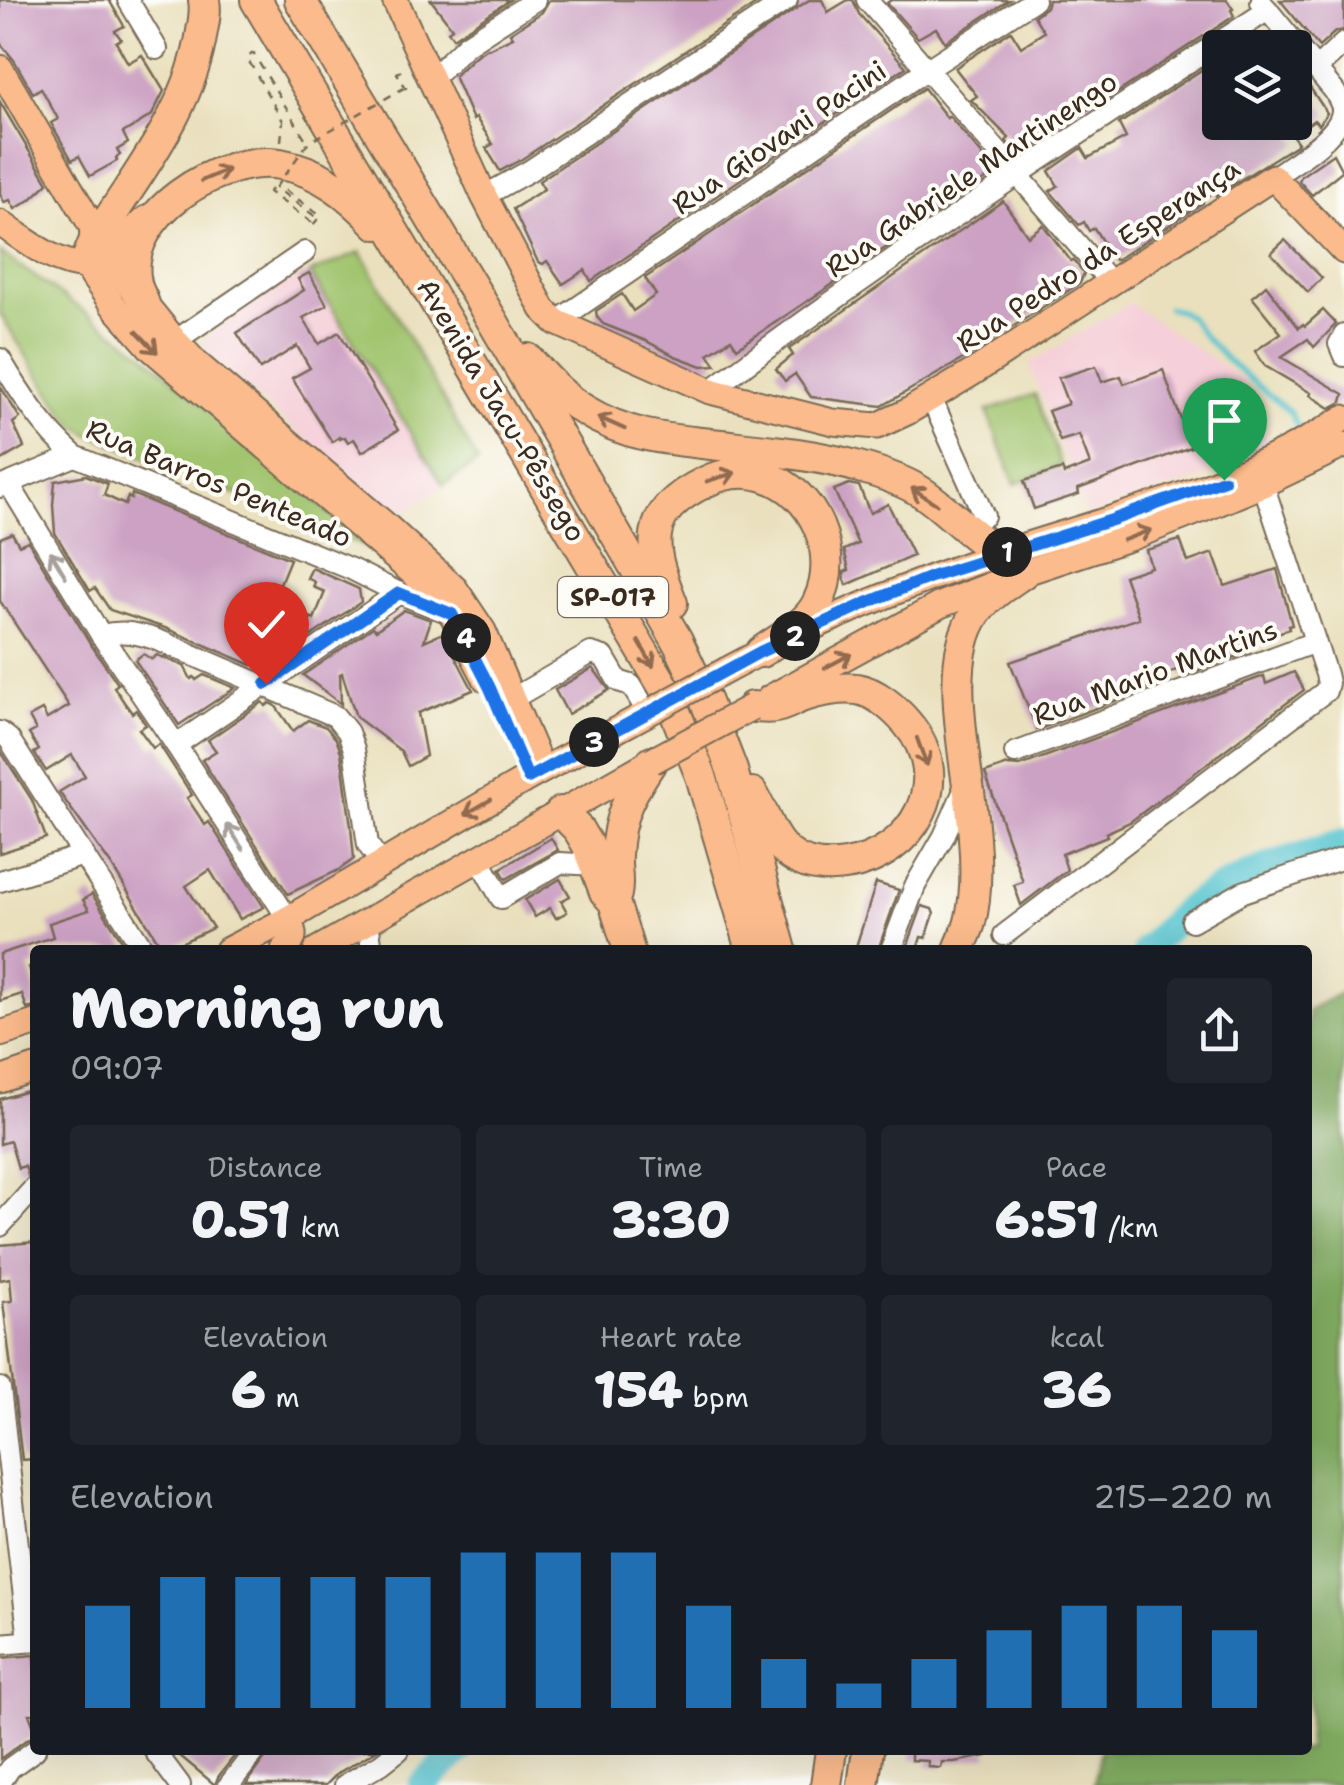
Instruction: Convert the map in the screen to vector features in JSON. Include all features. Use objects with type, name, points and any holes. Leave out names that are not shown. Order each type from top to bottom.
[{"type":"highway","points":[[97,251],[108,221],[178,109],[192,77],[204,0]]},
{"type":"highway","name":"Avenida Jacu-Pêssego","points":[[256,0],[668,692],[701,776],[751,945]]},
{"type":"highway","name":"Avenida Jacu-Pêssego","points":[[300,0],[492,320],[676,640],[706,702],[732,770],[780,945]]},
{"type":"highway","points":[[97,251],[121,246],[194,184],[231,168],[275,163],[334,184],[357,202],[418,269]]},
{"type":"highway","points":[[144,304],[135,281],[136,258],[143,236],[164,207]]},
{"type":"highway","points":[[492,320],[554,386],[581,409],[610,424],[646,437],[740,447],[858,467],[895,479],[921,492],[1012,563],[975,614],[959,658],[958,688],[974,838],[971,920],[961,945]]},
{"type":"highway","points":[[676,640],[679,621],[661,576],[655,547],[658,522],[672,502],[690,489],[737,472],[764,476],[788,487],[806,504],[826,548],[826,577],[816,607],[801,624],[760,652]]},
{"type":"highway","points":[[732,770],[748,786],[777,842],[808,864],[828,868],[856,863],[894,846],[919,816],[927,794],[929,771],[913,731],[898,714],[864,691],[834,690],[776,708],[752,707]]},
{"type":"highway","points":[[622,945],[614,902],[618,888],[618,824],[631,792],[652,761]]},
{"type":"highway","points":[[560,812],[578,829],[605,892],[614,902]]},
{"type":"highway","points":[[826,1785],[830,1755]]},
{"type":"highway","points":[[863,1785],[867,1755]]},
{"type":"main road","points":[[395,0],[419,74],[543,309],[556,322],[710,391]]},
{"type":"main road","points":[[0,68],[97,251],[175,341],[455,588],[482,631],[512,699],[535,774]]},
{"type":"main road","points":[[1273,177],[1344,251]]},
{"type":"main road","name":"Rua Pedro da Esperança","points":[[710,391],[832,422],[877,426],[892,421],[1273,177]]},
{"type":"main road","points":[[0,223],[54,258],[75,265],[97,251]]},
{"type":"main road","points":[[97,251],[100,288],[152,348],[433,590],[452,614],[535,774]]},
{"type":"main road","points":[[326,945],[1012,563],[1112,520],[1224,480],[1277,456],[1344,418]]},
{"type":"main road","points":[[238,945],[535,774],[760,652],[910,584],[1130,538],[1263,484],[1344,444]]},
{"type":"main road","points":[[288,919],[294,934],[289,945]]},
{"type":"main road","points":[[0,1034],[30,1025]]},
{"type":"main road","points":[[0,1080],[30,1070]]},
{"type":"street","points":[[128,0],[157,49]]},
{"type":"street","points":[[419,74],[535,0]]},
{"type":"street","points":[[484,196],[529,172],[787,0]]},
{"type":"street","points":[[867,0],[1111,283]]},
{"type":"street","name":"Rua Giovani Pacini","points":[[556,322],[1034,0]]},
{"type":"street","points":[[1264,5],[1335,92],[1342,120]]},
{"type":"street","name":"Rua Gabriele Martinengo","points":[[710,391],[799,323],[1264,5]]},
{"type":"street","points":[[1316,69],[1344,43]]},
{"type":"street","name":"Rua Pedro da Esperança","points":[[1273,177],[1323,142],[1342,120]]},
{"type":"street","points":[[175,341],[304,252]]},
{"type":"street","points":[[1344,335],[1339,344],[1344,356]]},
{"type":"street","name":"Rua Barros Penteado","points":[[0,359],[38,418],[75,456],[452,614]]},
{"type":"street","points":[[931,398],[984,516]]},
{"type":"street","points":[[75,456],[4,485],[288,919]]},
{"type":"street","points":[[1004,936],[1325,694],[1328,683],[1316,642],[1263,484]]},
{"type":"street","points":[[176,745],[399,593]]},
{"type":"street","points":[[101,635],[137,632],[266,684],[341,721],[354,750],[368,845],[382,864]]},
{"type":"street","name":"Rua Mario Martins","points":[[1014,752],[1316,642]]},
{"type":"street","points":[[512,699],[591,653],[604,657],[618,680],[631,684],[652,711]]},
{"type":"street","points":[[0,732],[141,945]]},
{"type":"street","points":[[894,945],[915,886],[944,836],[968,782]]},
{"type":"street","points":[[0,881],[84,855]]},
{"type":"street","points":[[1192,921],[1243,892],[1344,858]]},
{"type":"street","points":[[479,859],[502,898],[560,864],[596,865]]},
{"type":"street","points":[[368,922],[371,945]]},
{"type":"street","points":[[0,1226],[30,1193]]},
{"type":"street","points":[[0,1388],[30,1625]]},
{"type":"street","points":[[0,1644],[30,1641]]},
{"type":"street","points":[[0,1783],[10,1768],[30,1754]]},
{"type":"street","points":[[158,1755],[180,1785]]},
{"type":"street","points":[[229,1785],[252,1755]]},
{"type":"street","points":[[345,1785],[392,1755]]},
{"type":"path","points":[[280,152],[283,120],[247,58],[253,53],[308,143]]},
{"type":"path","points":[[275,186],[316,216],[311,222],[269,192],[308,143],[406,88],[397,73],[419,74]]},
{"type":"path","points":[[275,186],[321,216],[308,230]]},
{"type":"shaded area","points":[[309,272],[443,485],[397,517],[203,351],[201,345],[219,328],[277,288]]},
{"type":"shaded area","points":[[1130,303],[1243,380],[1269,446],[1199,479],[1087,515],[1029,364]]},
{"type":"green space","points":[[0,252],[142,352],[372,549],[76,426],[0,314]]},
{"type":"green space","points":[[361,252],[478,462],[443,485],[310,273]]},
{"type":"green space","points":[[1227,387],[1254,450],[1216,466],[1189,403]]},
{"type":"green space","points":[[1035,394],[1061,465],[1015,484],[987,411]]},
{"type":"green space","points":[[1344,991],[1344,1785],[1094,1785],[1100,1755],[1312,1755],[1312,1008]]},
{"type":"building","points":[[0,0],[109,0],[124,26],[115,31],[121,39],[116,42],[128,63],[142,55],[164,91],[152,115],[123,133],[128,143],[117,150],[117,161],[90,176],[79,156],[72,160],[51,123],[58,119],[41,88],[33,93],[0,43]]},
{"type":"building","points":[[431,0],[510,0],[453,38],[448,31],[452,28]]},
{"type":"building","points":[[549,0],[762,0],[500,171],[486,148],[493,144],[476,118],[473,120],[454,76],[487,48],[513,37],[510,33],[542,12]]},
{"type":"building","points":[[809,0],[822,0],[828,12],[853,0],[859,14],[906,67],[591,281],[585,270],[563,284],[547,261],[538,262],[513,209],[544,189],[539,181]]},
{"type":"building","points":[[1009,0],[945,42],[936,28],[918,38],[887,3]]},
{"type":"building","points":[[1048,0],[1227,0],[1234,16],[1213,30],[1202,30],[1202,37],[1094,108],[1070,113],[1073,122],[1054,130],[1020,157],[1006,141],[1009,138],[971,100],[977,96],[955,68],[1011,31],[1021,47],[1044,32],[1034,16],[1046,7]]},
{"type":"building","points":[[1280,0],[1344,0],[1344,30],[1335,32],[1319,47],[1312,39],[1312,30],[1305,30]]},
{"type":"building","points":[[1202,70],[1202,140],[1298,143],[1216,195],[1213,191],[1203,203],[1114,260],[1094,228],[1089,231],[1084,222],[1079,225],[1050,191],[1058,186],[1049,171],[1082,148],[1088,158],[1126,138],[1119,124]]},
{"type":"building","points":[[924,88],[983,156],[993,174],[862,264],[859,259],[836,275],[839,280],[737,348],[731,339],[708,354],[716,365],[702,366],[675,356],[603,324],[597,317],[596,311],[622,294],[633,311],[656,295],[645,278]]},
{"type":"building","points":[[1312,90],[1327,113],[1319,125],[1314,120]]},
{"type":"building","points":[[0,102],[48,183],[15,209],[0,194]]},
{"type":"building","points":[[1333,154],[1342,171],[1312,195],[1299,181],[1301,176]]},
{"type":"building","points":[[1003,201],[1028,236],[1043,225],[1084,273],[1080,283],[882,406],[811,397],[795,374],[785,381],[776,369],[793,355],[789,349]]},
{"type":"building","points":[[1285,240],[1322,278],[1308,292],[1271,253]]},
{"type":"building","points":[[309,273],[327,305],[303,318],[319,344],[339,332],[398,430],[362,452],[354,439],[348,442],[339,437],[332,442],[292,378],[310,368],[297,346],[260,369],[237,333],[304,290],[298,279]]},
{"type":"building","points":[[1266,285],[1299,328],[1323,310],[1336,324],[1314,347],[1308,339],[1281,357],[1344,394],[1342,402],[1330,408],[1265,366],[1255,351],[1281,333],[1252,297]]},
{"type":"building","points":[[1096,366],[1102,382],[1121,376],[1124,384],[1163,370],[1191,447],[1034,509],[1024,481],[1062,469],[1064,474],[1090,464],[1079,435],[1060,441],[1048,411],[1068,404],[1058,378]]},
{"type":"building","points":[[0,386],[20,418],[13,423],[24,447],[0,461]]},
{"type":"building","points":[[86,475],[108,484],[104,495],[125,505],[132,494],[290,559],[276,593],[284,597],[281,605],[314,619],[325,592],[313,587],[315,582],[307,578],[312,568],[359,589],[361,602],[279,658],[274,651],[252,665],[165,628],[110,610],[95,588],[90,591],[55,533],[55,481]]},
{"type":"building","points":[[849,484],[859,486],[870,513],[888,504],[913,556],[847,585],[844,572],[849,570],[844,550],[858,544],[834,490]]},
{"type":"building","points":[[12,533],[19,545],[28,541],[118,684],[114,687],[146,725],[139,729],[153,748],[159,744],[192,795],[187,798],[205,825],[209,822],[264,907],[240,919],[210,870],[186,886],[213,928],[176,945],[160,945],[112,866],[59,792],[85,776],[72,755],[46,771],[34,753],[39,750],[29,734],[36,730],[29,717],[42,710],[47,719],[69,706],[0,601],[0,538]]},
{"type":"building","points":[[1180,540],[1188,562],[1213,553],[1225,586],[1277,569],[1292,625],[1289,629],[1246,644],[1249,652],[1183,676],[1180,669],[1158,676],[1161,684],[1037,730],[1010,662],[1139,618],[1124,576],[1151,567],[1146,550]]},
{"type":"building","points":[[404,610],[431,620],[424,641],[443,633],[473,690],[418,713],[426,756],[408,766],[401,751],[356,717],[342,673],[341,704],[303,675]]},
{"type":"building","points":[[143,654],[184,666],[191,679],[204,675],[235,688],[179,725],[135,660]]},
{"type":"building","points":[[593,668],[609,690],[568,714],[555,690]]},
{"type":"building","points":[[1294,672],[1304,690],[1130,822],[1062,854],[1067,870],[1021,905],[1014,885],[1023,882],[985,773],[1008,765],[1020,766],[1264,676],[1266,684]]},
{"type":"building","points":[[263,702],[266,706],[275,705],[293,731],[308,720],[326,727],[336,739],[351,827],[354,859],[288,894],[202,760],[216,751],[208,740]]},
{"type":"building","points":[[0,750],[32,800],[46,838],[0,853]]},
{"type":"building","points":[[551,838],[558,850],[506,879],[500,869]]},
{"type":"building","points":[[560,879],[570,896],[561,901],[567,912],[556,918],[550,908],[535,917],[525,900]]},
{"type":"building","points":[[876,883],[899,890],[880,945],[857,945]]},
{"type":"building","points":[[92,894],[125,945],[30,945],[30,1008],[22,994],[0,1001],[0,954],[53,937],[49,923],[89,910],[83,900]]},
{"type":"building","points":[[922,906],[932,909],[926,938],[921,937],[919,945],[908,945]]},
{"type":"building","points":[[30,1090],[30,1175],[25,1166],[18,1168],[10,1141],[0,1144],[0,1099]]},
{"type":"building","points":[[30,1242],[30,1459],[22,1460],[3,1302],[12,1301],[10,1278],[0,1280],[0,1245]]},
{"type":"building","points":[[30,1655],[30,1738],[0,1759],[0,1658]]},
{"type":"building","points":[[179,1755],[235,1755],[215,1785]]},
{"type":"building","points":[[267,1755],[369,1755],[326,1785],[246,1785]]},
{"type":"building","points":[[911,1755],[987,1755],[942,1762],[941,1768],[928,1767],[928,1761],[911,1760]]},
{"type":"waterway","points":[[1168,308],[1190,317],[1230,363],[1290,412],[1299,429]]},
{"type":"waterway","points":[[1151,945],[1185,911],[1222,887],[1281,862],[1344,843]]},
{"type":"waterway","points":[[422,1785],[455,1755]]},
{"type":"route","points":[[266,684],[399,593],[452,614],[490,688],[528,778],[760,652],[910,584],[1224,480]]}]
